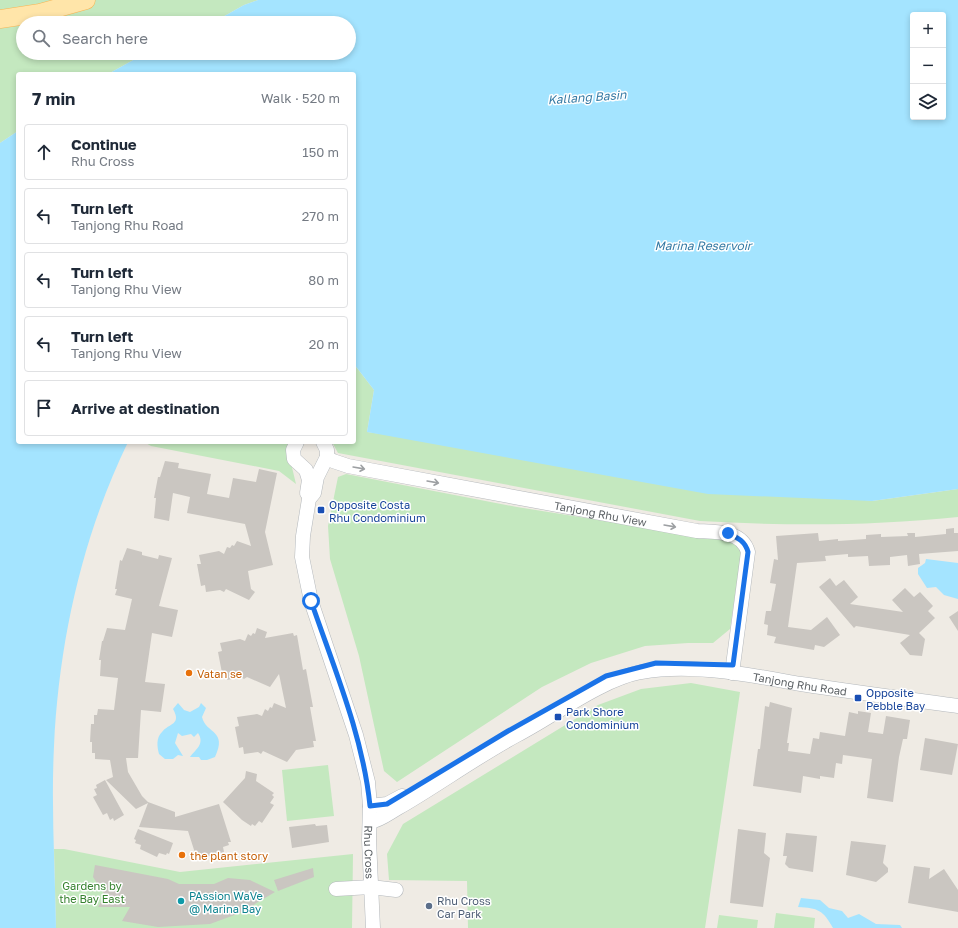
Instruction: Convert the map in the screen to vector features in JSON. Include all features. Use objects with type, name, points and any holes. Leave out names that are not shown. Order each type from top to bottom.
[{"type":"main road","points":[[20,16],[40,13],[86,0]]},
{"type":"main road","points":[[0,19],[16,17]]},
{"type":"street","name":"Rhu Cross","points":[[296,444],[293,450],[294,459],[306,470],[309,480],[307,492],[309,500],[303,536],[302,557],[305,576],[311,601],[356,736],[368,782],[373,928]]},
{"type":"street","points":[[324,444],[327,450],[327,457]]},
{"type":"street","name":"Rhu Cross","points":[[309,500],[314,493],[317,477],[327,457]]},
{"type":"street","name":"Tanjong Rhu View","points":[[327,457],[333,461],[348,466],[697,531],[728,533],[741,540],[746,546],[748,552],[732,669]]},
{"type":"street","name":"Tanjong Rhu Road","points":[[370,806],[387,804],[404,795],[508,731],[606,676],[656,663],[732,669],[958,697]]},
{"type":"street","name":"Tanjong Rhu Road","points":[[370,822],[377,821],[503,743],[616,680],[640,672],[732,669],[958,706]]},
{"type":"street","points":[[336,889],[371,887],[396,890]]},
{"type":"green space","points":[[0,0],[258,0],[244,5],[224,16],[16,16],[16,60],[133,60],[112,72],[16,72],[16,132],[0,143]]},
{"type":"green space","points":[[356,367],[374,390],[367,432],[872,501],[958,489],[958,517],[861,524],[764,524],[700,521],[338,453],[333,444],[356,444]]},
{"type":"green space","points":[[148,444],[292,444],[289,455],[296,484],[279,471],[151,446]]},
{"type":"green space","points":[[346,474],[517,507],[730,541],[742,548],[730,629],[713,643],[645,646],[591,663],[542,687],[397,782],[384,771],[359,656],[330,559],[328,526],[338,477]]},
{"type":"green space","points":[[691,683],[740,692],[705,928],[468,928],[467,881],[389,880],[387,854],[403,824],[598,705],[641,689]]},
{"type":"green space","points":[[328,765],[334,816],[287,821],[282,770]]},
{"type":"green space","name":"Gardens by the Bay East","points":[[54,849],[64,849],[180,872],[353,854],[352,928],[56,928]]},
{"type":"green space","points":[[776,913],[815,918],[814,928],[774,928]]},
{"type":"green space","points":[[719,915],[758,920],[757,928],[717,928]]},
{"type":"water","name":"Marina Reservoir","points":[[258,0],[958,0],[958,489],[872,501],[708,494],[367,432],[374,390],[356,367],[356,72],[112,72],[133,60],[356,60],[356,16],[224,16],[244,5]]},
{"type":"water","points":[[16,132],[16,444],[127,444],[112,478],[86,552],[67,629],[61,668],[53,769],[56,928],[0,928],[0,143]]},
{"type":"water","points":[[926,559],[958,563],[958,599],[944,595],[936,587],[927,588],[918,574],[918,568],[925,563]]},
{"type":"water","points":[[178,703],[184,710],[190,712],[199,707],[201,703],[206,708],[202,717],[208,727],[218,737],[219,742],[215,757],[207,760],[201,760],[199,757],[190,757],[197,749],[201,740],[198,733],[194,737],[191,734],[182,736],[178,733],[175,743],[183,756],[178,755],[173,759],[165,759],[159,754],[157,745],[158,739],[160,734],[165,729],[174,723],[176,718],[173,709]]},
{"type":"water","points":[[801,898],[820,900],[829,908],[842,911],[848,918],[859,914],[876,924],[900,925],[902,928],[833,928],[826,917],[819,911],[810,908],[798,907]]},
{"type":"building","points":[[165,461],[179,463],[178,468],[211,474],[207,494],[229,498],[233,478],[256,482],[259,469],[277,473],[265,532],[273,565],[248,571],[251,589],[255,592],[249,600],[226,589],[224,592],[220,590],[206,592],[205,585],[201,586],[197,564],[201,564],[199,555],[219,551],[224,554],[227,547],[230,548],[232,545],[234,546],[237,541],[251,546],[245,524],[187,513],[190,497],[173,493],[169,521],[154,518],[156,498],[154,498],[158,477],[160,477]]},
{"type":"building","points":[[954,528],[954,533],[958,533],[958,551],[919,554],[920,564],[908,566],[907,555],[890,557],[890,565],[869,566],[868,556],[848,557],[848,554],[825,556],[826,561],[797,563],[788,627],[811,630],[827,617],[840,635],[824,647],[815,645],[814,650],[774,643],[776,637],[767,635],[768,625],[764,624],[766,611],[771,611],[776,584],[770,583],[774,559],[778,560],[776,536],[818,533],[819,541],[838,539],[838,541],[866,539],[866,535],[881,534],[881,537],[908,536],[907,533],[915,533],[915,537],[946,534],[946,529]]},
{"type":"building","points":[[127,548],[142,552],[142,555],[158,559],[159,555],[172,558],[159,606],[178,610],[172,637],[152,633],[145,682],[165,684],[161,712],[141,710],[138,758],[126,758],[128,772],[142,796],[148,802],[175,812],[175,817],[219,804],[231,842],[228,842],[229,845],[223,847],[224,852],[206,857],[205,853],[199,855],[198,852],[195,853],[188,831],[139,827],[148,803],[136,809],[106,780],[113,777],[110,760],[95,759],[95,753],[92,753],[92,742],[90,742],[91,724],[94,724],[94,715],[97,715],[98,709],[114,710],[118,678],[100,676],[101,660],[99,660],[102,641],[107,628],[125,630],[132,599],[115,595],[117,589],[115,589],[120,560],[122,561]]},
{"type":"building","points":[[830,578],[836,586],[844,580],[858,597],[850,604],[903,612],[892,600],[905,588],[914,597],[920,592],[933,606],[928,611],[935,618],[919,633],[925,639],[922,656],[910,655],[900,643],[910,635],[856,626],[854,628],[819,587]]},
{"type":"building","points":[[958,611],[958,631],[949,617]]},
{"type":"building","points":[[257,628],[267,632],[265,638],[293,633],[294,636],[297,635],[303,670],[306,669],[313,707],[310,707],[316,741],[313,741],[314,747],[296,750],[287,762],[263,751],[261,754],[258,752],[244,754],[243,747],[239,748],[235,727],[239,726],[237,717],[257,714],[262,716],[265,709],[268,711],[270,707],[272,708],[274,703],[286,708],[279,674],[270,687],[247,677],[244,679],[241,677],[227,680],[226,673],[222,673],[218,652],[222,651],[220,643],[240,639],[245,641],[248,634],[251,636],[253,633],[255,634]]},
{"type":"building","points":[[770,702],[792,708],[787,743],[789,743],[788,751],[810,754],[813,738],[819,739],[820,732],[845,736],[849,712],[858,714],[858,711],[871,713],[868,732],[883,734],[886,716],[910,720],[907,739],[903,739],[899,757],[893,802],[867,798],[872,759],[843,755],[842,764],[836,763],[834,778],[820,776],[820,779],[803,776],[801,793],[753,786],[758,749],[760,749],[765,706],[769,707]]},
{"type":"building","points":[[925,738],[958,744],[952,775],[920,770]]},
{"type":"building","points":[[246,771],[257,774],[256,781],[274,793],[272,795],[274,797],[270,803],[274,805],[262,823],[259,821],[255,826],[252,824],[251,826],[242,820],[223,802],[245,778]]},
{"type":"building","points":[[105,780],[124,815],[114,821],[113,818],[110,820],[107,813],[103,815],[93,797],[97,795],[94,789],[97,788],[96,785]]},
{"type":"building","points":[[315,824],[316,826],[327,825],[329,842],[292,848],[289,827]]},
{"type":"building","points":[[138,829],[173,843],[169,854],[167,853],[166,855],[159,853],[157,857],[140,849],[141,845],[135,843],[136,840],[134,839]]},
{"type":"building","points":[[738,829],[766,833],[764,853],[770,858],[763,907],[730,903]]},
{"type":"building","points":[[786,833],[817,836],[813,872],[789,868],[785,864],[787,856],[783,856]]},
{"type":"building","points":[[851,841],[886,845],[883,863],[888,868],[888,872],[876,882],[846,875]]},
{"type":"building","name":"PAssion WaVe @ Marina Bay","points":[[95,865],[168,879],[179,884],[214,884],[228,878],[250,880],[275,892],[240,913],[210,924],[158,927],[122,921],[130,907],[98,907],[105,895],[93,877]]},
{"type":"building","points":[[914,866],[930,868],[929,879],[944,869],[958,890],[958,912],[908,903]]},
{"type":"building","points":[[313,868],[314,877],[278,891],[274,880]]},
{"type":"place","name":"Opposite Costa Rhu Condominium","points":[[321,510]]},
{"type":"place","name":"Vatan se","points":[[189,673]]},
{"type":"place","name":"Opposite Pebble Bay","points":[[858,698]]},
{"type":"place","name":"Park Shore Condominium","points":[[558,717]]},
{"type":"place","name":"the plant story","points":[[182,855]]},
{"type":"place","name":"PAssion WaVe @ Marina Bay","points":[[181,901]]},
{"type":"place","name":"Rhu Cross Car Park","points":[[429,906]]},
{"type":"route","points":[[311,601],[356,736],[368,782],[370,806],[387,804],[409,792],[477,749],[561,700],[606,676],[624,670],[656,663],[733,665],[748,552],[746,546],[741,540],[728,533]]},
{"type":"water label","name":"Kallang Basin","points":[[587,97]]}]
